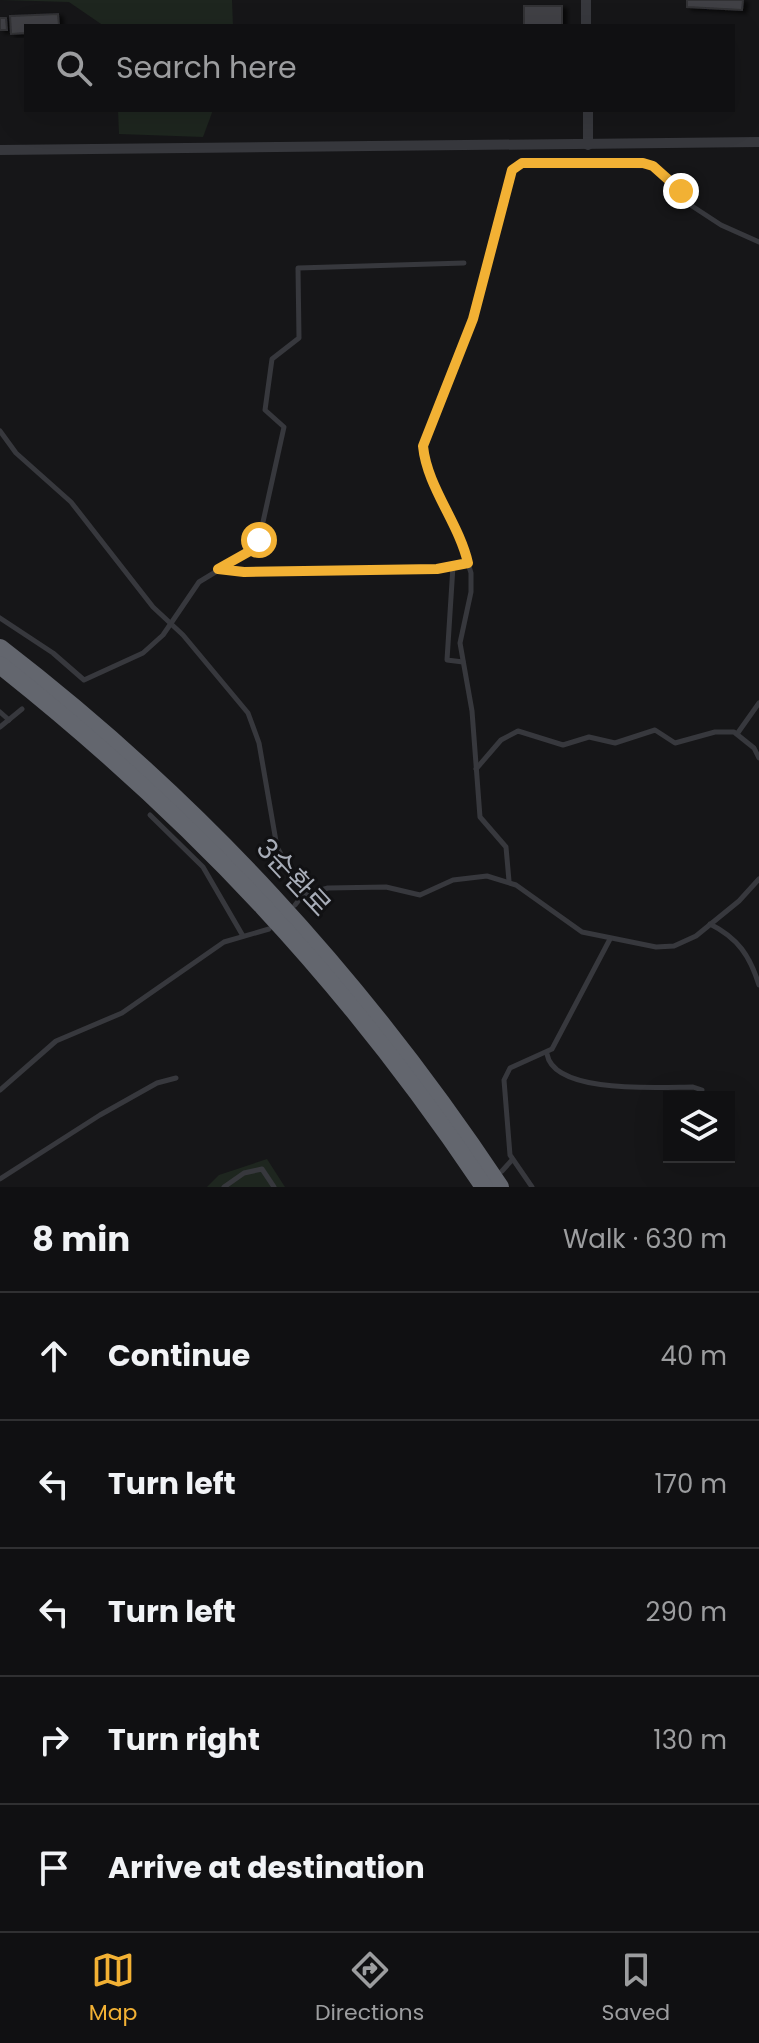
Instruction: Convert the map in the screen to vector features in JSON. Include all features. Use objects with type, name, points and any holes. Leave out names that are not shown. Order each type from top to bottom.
[{"type":"highway","name":"3순환로","points":[[0,648],[109,737],[249,869],[294,916],[390,1031],[501,1179]]},
{"type":"highway","name":"3순환로","points":[[0,665],[120,765],[270,911],[364,1019],[484,1187]]},
{"type":"street","points":[[586,0],[586,24]]},
{"type":"street","points":[[588,112],[588,145]]},
{"type":"street","points":[[0,150],[759,142]]},
{"type":"lane","points":[[509,881],[506,847],[482,822],[472,711],[460,643],[471,592],[468,563],[456,525],[427,467],[423,446],[468,336],[495,224],[516,165],[643,163],[653,166],[681,191],[692,206],[721,225],[759,242]]},
{"type":"lane","points":[[75,683],[143,653],[169,625],[192,590],[218,569],[250,551],[261,533],[284,427],[265,410],[267,386],[272,359],[299,338],[298,268],[464,263]]},
{"type":"lane","points":[[0,431],[16,453],[71,502],[169,625],[183,635],[248,713],[259,743],[277,847],[303,895]]},
{"type":"lane","points":[[218,569],[244,572],[437,569],[468,563]]},
{"type":"lane","points":[[453,566],[447,660],[463,662]]},
{"type":"lane","points":[[0,618],[53,653],[84,680]]},
{"type":"lane","points":[[737,734],[759,703]]},
{"type":"lane","points":[[0,727],[22,709]]},
{"type":"lane","points":[[0,712],[9,720]]},
{"type":"lane","points":[[476,770],[501,740],[518,731],[563,745],[589,737],[615,743],[655,730],[675,743],[715,732],[737,734],[754,748],[759,758]]},
{"type":"lane","points":[[150,815],[203,867],[243,936]]},
{"type":"lane","points":[[295,905],[303,895],[328,888],[370,887],[420,895],[471,876],[509,881],[572,926],[610,939],[656,947],[674,946],[710,924],[739,901],[759,879]]},
{"type":"lane","points":[[710,924],[734,938],[749,955],[759,985]]},
{"type":"lane","points":[[0,1090],[56,1041],[122,1013],[224,942],[269,929]]},
{"type":"lane","points":[[610,939],[547,1054],[548,1060],[561,1072],[621,1089],[693,1087],[702,1090]]},
{"type":"lane","points":[[532,1187],[512,1160],[504,1080],[516,1065],[547,1054]]},
{"type":"lane","points":[[0,1179],[100,1115],[157,1083],[176,1078]]},
{"type":"lane","points":[[501,1179],[512,1160]]},
{"type":"lane","points":[[224,1187],[244,1173],[262,1169],[274,1187]]},
{"type":"shaded area","points":[[0,0],[232,0],[233,24],[101,24],[69,2]]},
{"type":"shaded area","points":[[118,112],[212,112],[203,137],[119,134]]},
{"type":"shaded area","points":[[267,1159],[285,1187],[207,1187],[219,1175]]},
{"type":"building","points":[[687,0],[743,0],[742,10],[687,7]]},
{"type":"building","points":[[524,6],[562,6],[562,24],[524,24]]},
{"type":"building","points":[[58,14],[59,24],[24,24],[24,33],[11,34],[10,16]]},
{"type":"building","points":[[0,18],[6,18],[7,30],[0,30]]},
{"type":"route","points":[[259,540],[250,551],[218,569],[244,572],[437,569],[468,563],[456,525],[427,467],[423,446],[439,399],[468,336],[495,224],[512,170],[522,163],[643,163],[653,166],[681,191]]}]
